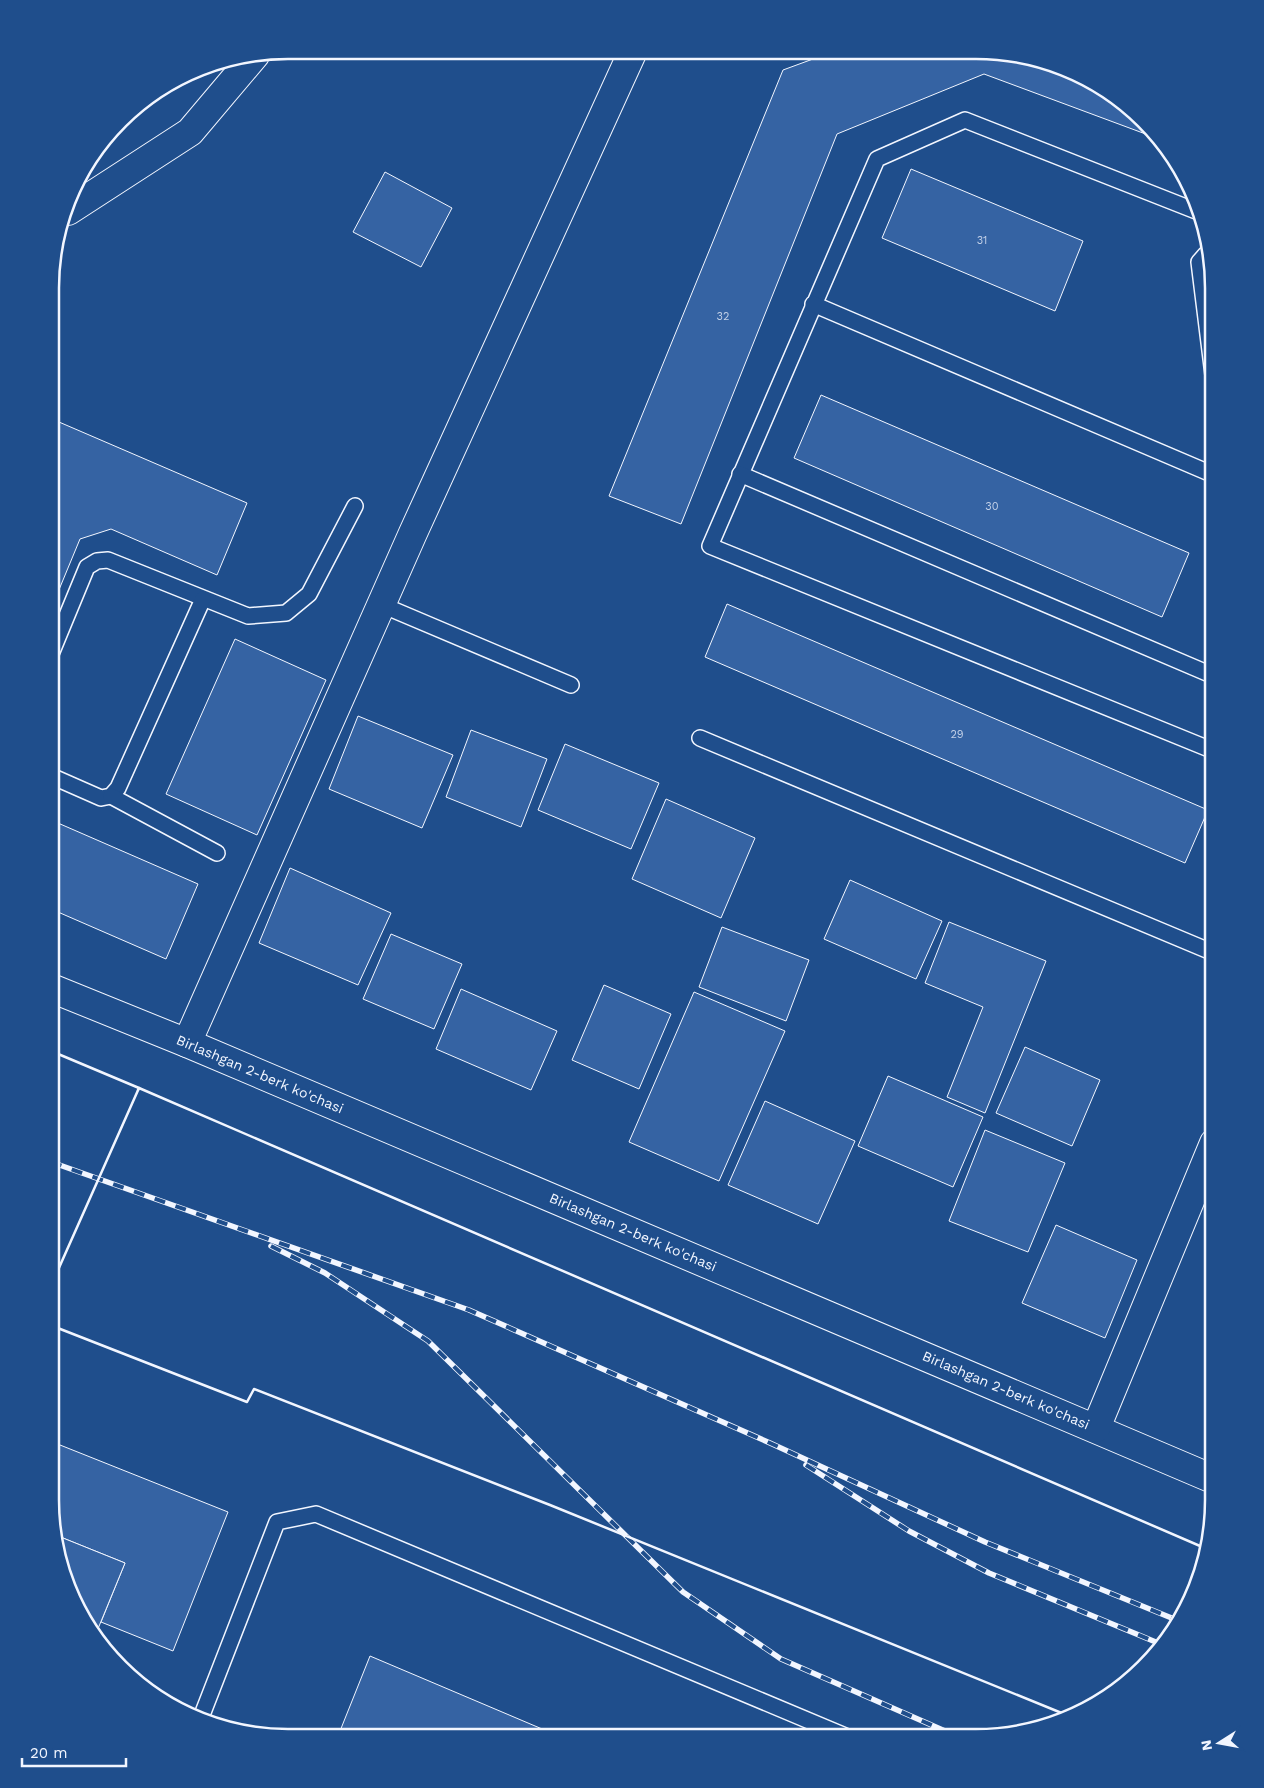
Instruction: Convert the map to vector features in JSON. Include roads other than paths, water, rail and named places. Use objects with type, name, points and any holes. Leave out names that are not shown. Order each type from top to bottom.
[{"type":"street","points":[[187,1043],[382,605],[629,59]]},
{"type":"street","points":[[73,208],[190,132],[249,62]]},
{"type":"street","name":"Birlashgan 2-berk ko'chasi","points":[[59,991],[187,1043],[1205,1475]]},
{"type":"street","points":[[1096,1428],[1205,1166]]},
{"type":"lane","points":[[1191,209],[964,120],[877,159],[710,546],[1205,747]]},
{"type":"lane","points":[[1203,258],[1199,262],[1205,310]]},
{"type":"lane","points":[[813,304],[1205,471]]},
{"type":"lane","points":[[740,474],[1205,672]]},
{"type":"lane","points":[[59,634],[87,566],[97,561],[108,560],[248,616],[286,613],[309,594],[355,506]]},
{"type":"lane","points":[[59,780],[101,798],[111,796],[118,788],[203,599]]},
{"type":"lane","points":[[382,605],[571,685]]},
{"type":"lane","points":[[700,738],[1205,948]]},
{"type":"lane","points":[[111,796],[217,853]]},
{"type":"lane","points":[[203,1713],[276,1522],[316,1514],[829,1729]]},
{"type":"railway","points":[[59,1165],[469,1310],[770,1443],[985,1542],[1173,1618]]},
{"type":"railway","points":[[271,1246],[325,1273],[428,1341],[683,1592],[781,1659],[940,1729]]},
{"type":"railway","points":[[806,1465],[909,1531],[989,1573],[1156,1642]]}]
